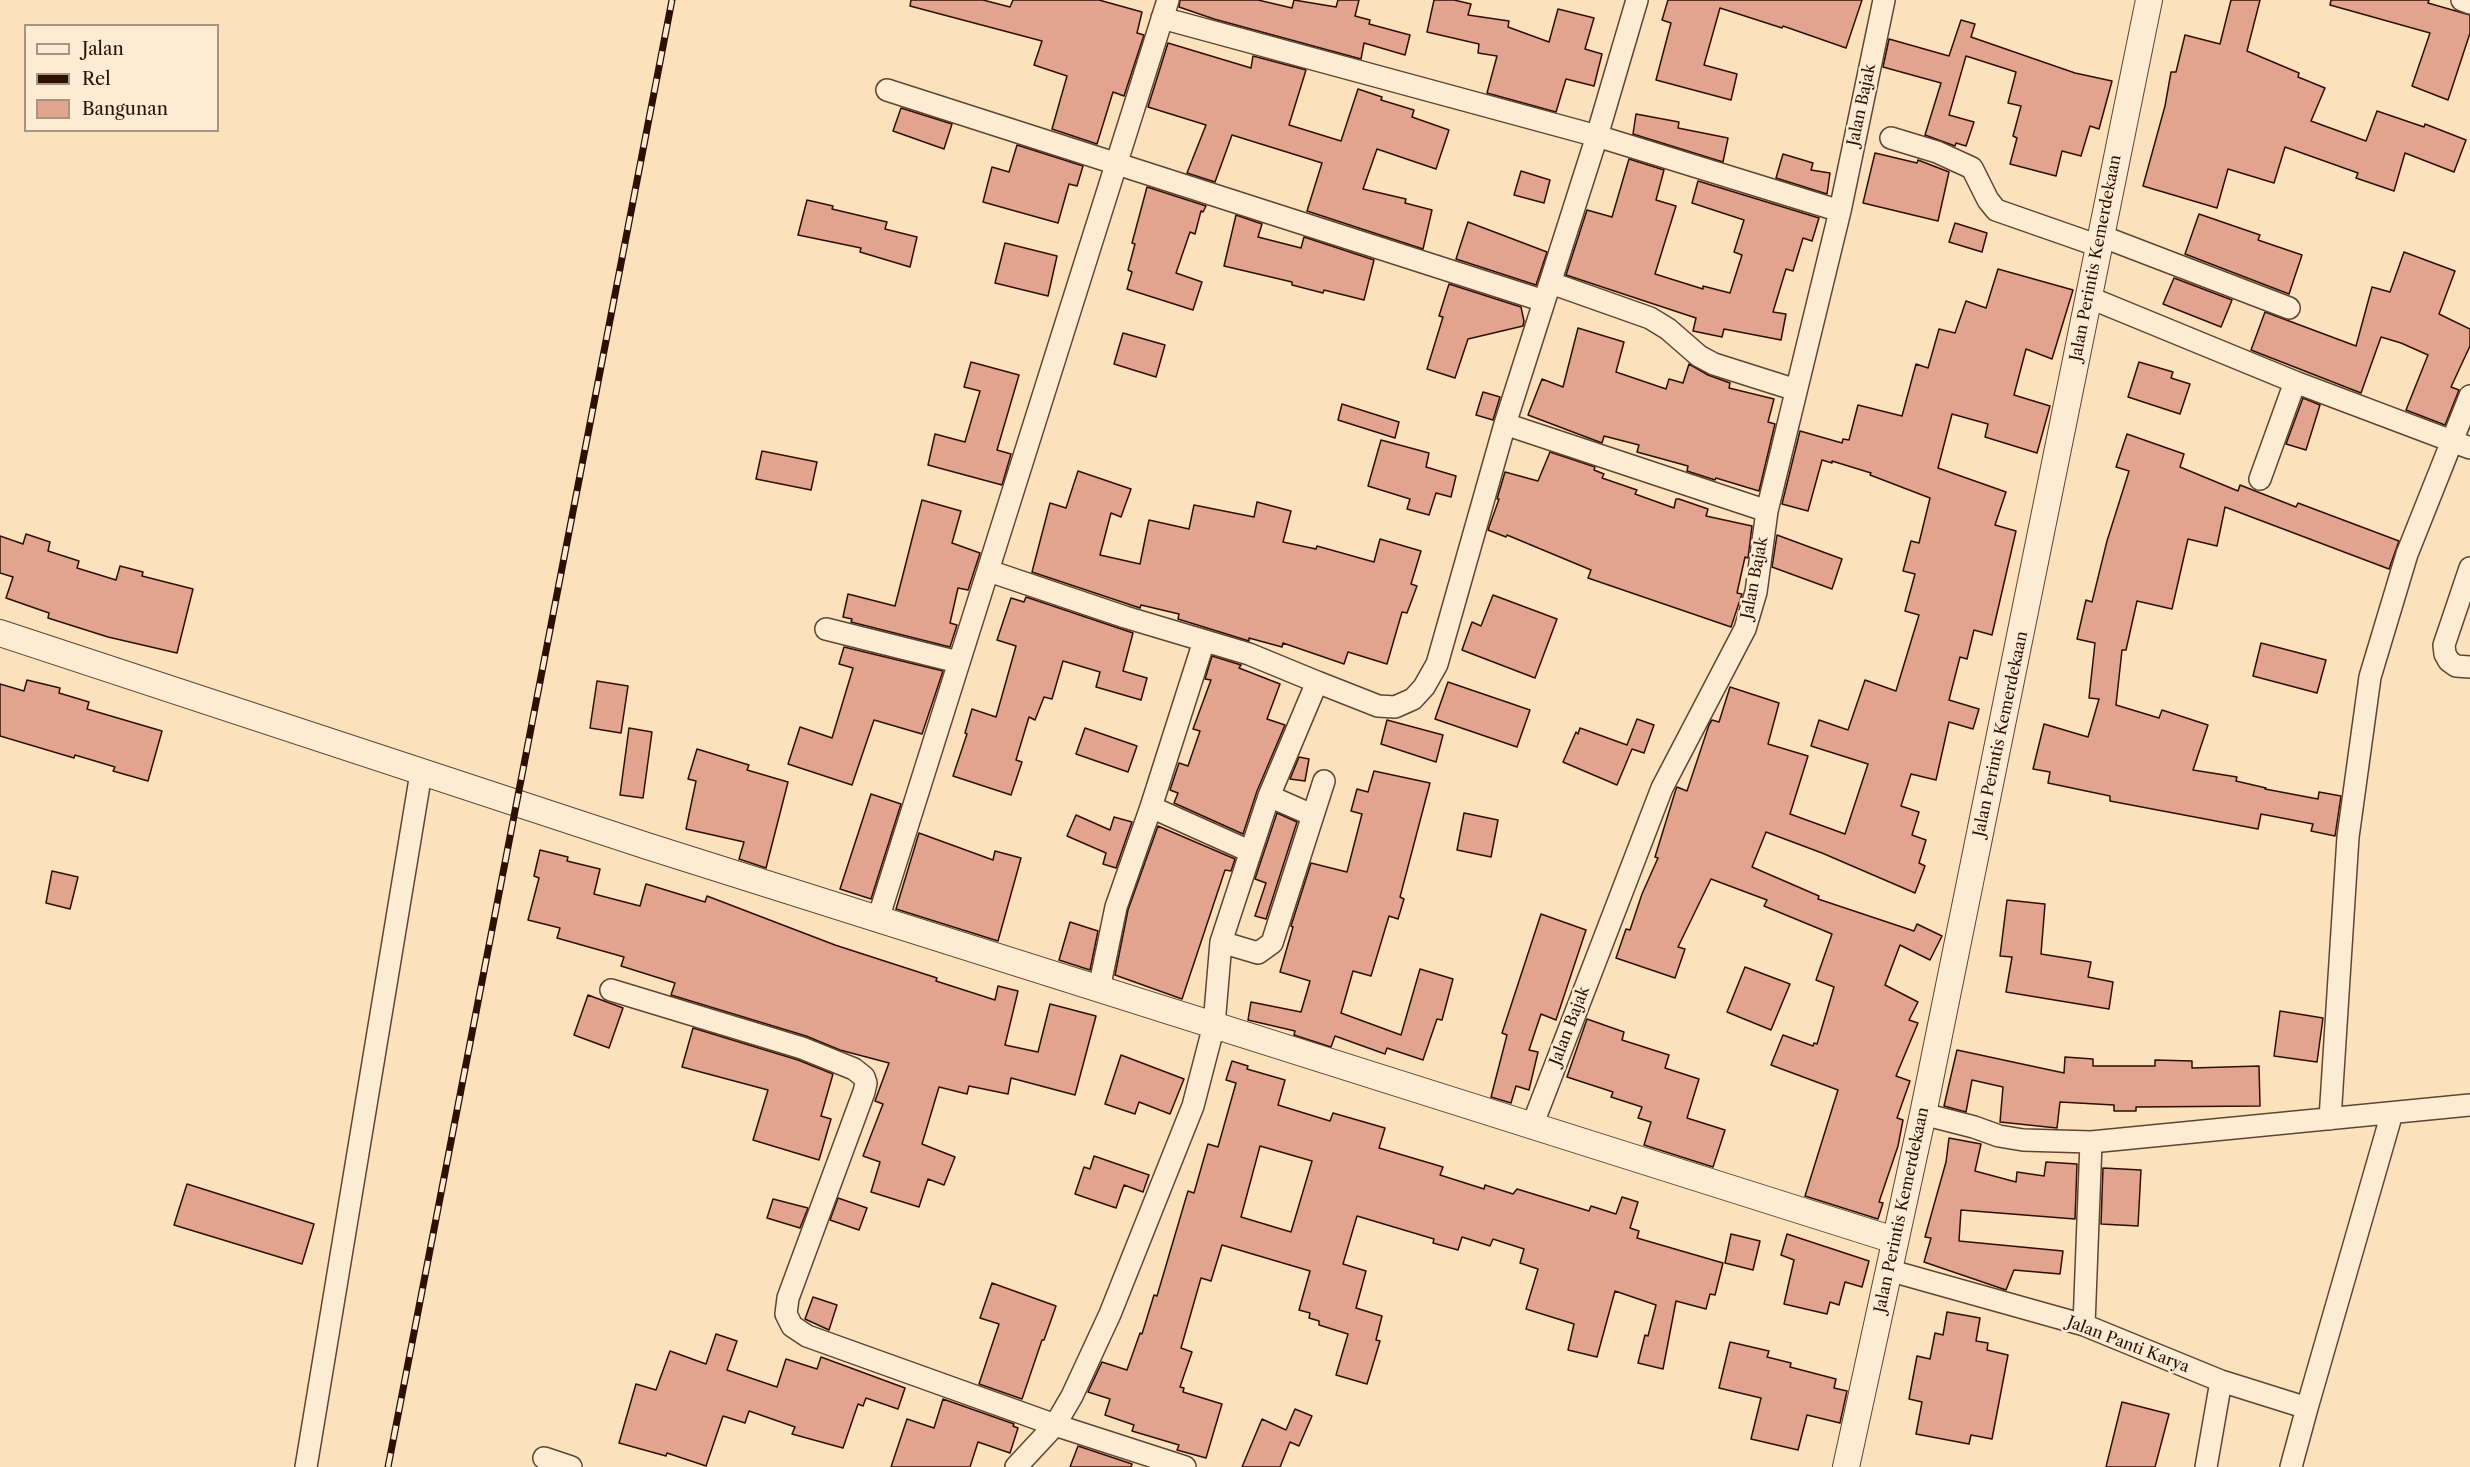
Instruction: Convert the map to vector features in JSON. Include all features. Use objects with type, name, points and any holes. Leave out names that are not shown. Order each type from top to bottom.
[{"type":"street","points":[[989,571],[1249,654],[1378,706],[1395,707],[1413,699],[1424,687],[1437,664],[1505,424],[1597,136],[1637,0]]},
{"type":"street","name":"Jalan Bajak","points":[[1532,1125],[1662,788],[1745,629],[1756,592],[1767,511],[1840,212],[1884,0]]},
{"type":"street","name":"Jalan Perintis Kemerdekaan","points":[[1846,1467],[1923,1114],[2149,0]]},
{"type":"street","points":[[2462,0],[2470,3]]},
{"type":"street","points":[[878,919],[1165,9],[1597,136],[1840,212]]},
{"type":"street","points":[[887,90],[1118,163],[1548,292],[1650,318],[1668,329],[1699,356],[1714,364],[1796,390]]},
{"type":"street","points":[[1891,138],[1937,152],[1972,168],[1988,200],[1996,210],[2100,241],[2289,308]]},
{"type":"street","points":[[2088,297],[2295,382],[2460,444]]},
{"type":"street","points":[[2260,480],[2295,382]]},
{"type":"street","points":[[2330,1119],[2348,837],[2370,677],[2407,554],[2460,444],[2470,396]]},
{"type":"street","points":[[1505,424],[1767,511]]},
{"type":"street","points":[[2470,568],[2444,645],[2449,662],[2456,666],[2470,667]]},
{"type":"street","points":[[826,629],[958,662]]},
{"type":"street","points":[[0,633],[421,773],[1894,1240]]},
{"type":"street","points":[[1100,989],[1116,907],[1151,807],[1204,641]]},
{"type":"street","points":[[1016,1467],[1055,1425],[1072,1396],[1110,1314],[1193,1106],[1214,1025],[1221,942],[1249,851],[1269,796],[1317,682]]},
{"type":"street","points":[[306,1467],[421,773]]},
{"type":"street","points":[[1221,942],[1258,953],[1272,943],[1324,781]]},
{"type":"street","points":[[1269,796],[1312,815]]},
{"type":"street","points":[[1151,807],[1249,851]]},
{"type":"street","points":[[611,990],[801,1048],[860,1072],[866,1083],[788,1298],[786,1314],[792,1326],[807,1336],[1055,1425],[1185,1467]]},
{"type":"street","points":[[1923,1114],[1974,1126],[1999,1136],[2023,1140],[2091,1142],[2470,1105]]},
{"type":"street","points":[[2291,1467],[2392,1113]]},
{"type":"street","points":[[2084,1325],[2091,1142]]},
{"type":"street","name":"Jalan Panti Karya","points":[[1888,1270],[2084,1325],[2221,1381],[2307,1408]]},
{"type":"street","points":[[2206,1467],[2221,1381]]},
{"type":"street","points":[[544,1458],[571,1467]]},
{"type":"building","points":[[911,0],[983,0],[1010,7],[1013,0],[1099,0],[1142,12],[1137,33],[1144,35],[1124,96],[1113,92],[1097,144],[1052,129],[1067,76],[1034,65],[1042,41],[910,6]]},
{"type":"building","points":[[1180,0],[1258,0],[1292,8],[1294,0],[1336,7],[1338,0],[1359,0],[1355,16],[1370,20],[1369,24],[1410,35],[1405,55],[1364,43],[1361,59],[1214,19],[1179,7]]},
{"type":"building","points":[[1434,0],[1454,0],[1471,4],[1468,15],[1509,21],[1508,27],[1549,42],[1558,9],[1594,18],[1585,49],[1602,54],[1594,86],[1566,79],[1556,112],[1487,93],[1497,56],[1478,53],[1479,44],[1427,32]]},
{"type":"building","points":[[1668,0],[1862,0],[1846,48],[1783,26],[1782,28],[1720,8],[1704,65],[1737,74],[1731,100],[1656,80],[1671,23],[1662,20]]},
{"type":"building","points":[[2231,0],[2260,0],[2247,51],[2299,73],[2298,77],[2325,88],[2311,121],[2366,141],[2377,111],[2424,127],[2425,124],[2466,140],[2454,172],[2405,153],[2394,191],[2356,178],[2358,173],[2285,147],[2274,183],[2228,169],[2217,208],[2143,186],[2165,106],[2171,72],[2176,72],[2185,35],[2220,44]]},
{"type":"building","points":[[2331,0],[2429,0],[2428,3],[2470,15],[2470,33],[2448,100],[2412,86],[2430,33],[2330,5]]},
{"type":"building","points":[[1961,20],[1975,24],[1971,37],[2075,73],[2112,81],[2099,129],[2090,126],[2081,156],[2062,151],[2056,176],[2010,164],[2017,138],[2013,136],[2021,106],[2008,103],[2016,72],[1966,56],[1949,115],[1974,122],[1966,146],[1956,143],[1955,146],[1925,135],[1941,83],[1883,67],[1889,39],[1949,56]]},
{"type":"building","points":[[1168,43],[1251,68],[1253,56],[1306,70],[1289,125],[1341,141],[1358,89],[1382,97],[1381,100],[1414,110],[1412,117],[1449,130],[1436,169],[1377,149],[1363,189],[1406,199],[1405,203],[1432,210],[1423,249],[1307,211],[1322,163],[1232,135],[1215,182],[1187,173],[1206,125],[1148,107]]},
{"type":"building","points":[[901,108],[952,124],[944,149],[893,131]]},
{"type":"building","points":[[1636,114],[1679,122],[1678,128],[1728,138],[1723,162],[1633,134]]},
{"type":"building","points":[[1017,145],[1083,166],[1077,186],[1069,184],[1058,223],[983,202],[992,167],[1009,172]]},
{"type":"building","points":[[1875,153],[1917,163],[1918,160],[1949,172],[1938,221],[1863,203]]},
{"type":"building","points":[[1783,154],[1813,163],[1811,170],[1830,173],[1827,194],[1776,178]]},
{"type":"building","points":[[1629,159],[1664,170],[1656,200],[1676,206],[1655,274],[1703,289],[1703,286],[1730,293],[1742,255],[1734,252],[1744,220],[1692,203],[1698,181],[1819,218],[1812,241],[1803,238],[1793,271],[1786,269],[1773,312],[1786,314],[1781,340],[1724,329],[1722,337],[1693,331],[1696,318],[1566,275],[1587,210],[1612,217]]},
{"type":"building","points":[[1521,171],[1550,180],[1544,203],[1514,195]]},
{"type":"building","points":[[1147,187],[1206,206],[1203,212],[1201,211],[1195,234],[1190,232],[1176,273],[1202,282],[1193,310],[1127,289],[1132,272],[1128,270],[1135,244],[1132,243]]},
{"type":"building","points":[[807,200],[833,206],[832,209],[887,222],[885,229],[917,237],[910,267],[860,252],[861,248],[798,235]]},
{"type":"building","points":[[2199,214],[2260,235],[2258,240],[2302,255],[2289,294],[2185,254]]},
{"type":"building","points":[[1236,215],[1262,224],[1258,237],[1301,248],[1304,237],[1374,260],[1364,300],[1324,290],[1323,293],[1292,285],[1292,282],[1224,266]]},
{"type":"building","points":[[1468,222],[1547,252],[1536,285],[1456,259]]},
{"type":"building","points":[[1955,223],[1987,233],[1982,252],[1949,242]]},
{"type":"building","points":[[1005,243],[1057,256],[1048,296],[995,283]]},
{"type":"building","points":[[2404,252],[2455,271],[2439,314],[2470,329],[2470,346],[2451,387],[2459,390],[2445,425],[2406,410],[2428,355],[2401,343],[2381,337],[2361,393],[2251,350],[2265,312],[2356,346],[2372,287],[2390,292]]},
{"type":"building","points":[[1998,269],[2073,290],[2052,359],[2026,349],[2014,395],[2050,406],[2037,453],[1985,437],[1988,424],[1952,414],[1938,468],[2006,492],[1995,525],[2016,531],[1992,635],[1974,630],[1967,659],[1960,657],[1949,700],[1979,709],[1973,729],[1949,722],[1936,780],[1911,774],[1901,806],[1919,812],[1912,835],[1926,840],[1919,863],[1925,866],[1915,893],[1766,832],[1752,867],[1819,896],[1818,899],[1914,931],[1917,924],[1942,936],[1930,960],[1900,945],[1885,985],[1918,1002],[1909,1020],[1918,1023],[1896,1076],[1910,1081],[1897,1118],[1903,1120],[1898,1146],[1879,1202],[1883,1203],[1878,1219],[1805,1196],[1838,1090],[1771,1065],[1783,1035],[1813,1046],[1814,1043],[1817,1044],[1834,987],[1816,980],[1832,934],[1764,906],[1767,900],[1711,879],[1678,947],[1685,949],[1675,978],[1616,958],[1626,929],[1630,930],[1642,894],[1658,858],[1655,857],[1676,789],[1677,787],[1687,791],[1709,725],[1712,720],[1719,722],[1730,687],[1779,703],[1768,744],[1808,756],[1790,814],[1845,834],[1868,764],[1811,746],[1819,720],[1848,730],[1865,680],[1896,691],[1919,615],[1905,611],[1915,574],[1903,571],[1911,541],[1919,543],[1930,498],[1870,475],[1871,473],[1822,460],[1808,511],[1782,504],[1800,431],[1842,443],[1843,439],[1849,440],[1858,405],[1902,416],[1916,364],[1928,368],[1939,329],[1955,333],[1966,301],[1986,308]]},
{"type":"building","points":[[2174,278],[2232,300],[2221,327],[2163,304]]},
{"type":"building","points":[[1449,284],[1521,307],[1524,321],[1523,326],[1468,339],[1455,378],[1427,369],[1443,317],[1439,316]]},
{"type":"building","points":[[1578,328],[1624,342],[1616,372],[1666,389],[1669,379],[1683,383],[1689,364],[1708,375],[1730,383],[1729,388],[1774,399],[1768,422],[1775,424],[1759,491],[1716,478],[1715,480],[1687,471],[1688,466],[1637,452],[1639,445],[1604,436],[1602,443],[1528,415],[1542,379],[1563,387]]},
{"type":"building","points":[[1123,333],[1165,345],[1156,377],[1114,364]]},
{"type":"building","points":[[971,362],[1019,375],[997,450],[1011,454],[1002,485],[928,465],[935,434],[965,442],[980,391],[964,387]]},
{"type":"building","points":[[2139,362],[2173,372],[2171,378],[2190,384],[2180,414],[2128,397]]},
{"type":"building","points":[[1483,392],[1500,397],[1493,420],[1476,415]]},
{"type":"building","points":[[2303,398],[2320,405],[2306,450],[2286,444]]},
{"type":"building","points":[[1342,404],[1399,422],[1395,438],[1338,420]]},
{"type":"building","points":[[2127,434],[2184,454],[2180,467],[2238,491],[2240,485],[2296,507],[2298,503],[2399,541],[2389,569],[2225,507],[2217,546],[2188,539],[2172,609],[2137,601],[2126,650],[2122,650],[2116,705],[2159,718],[2162,710],[2208,725],[2193,770],[2237,777],[2236,781],[2265,789],[2318,799],[2319,792],[2341,796],[2335,836],[2311,831],[2313,824],[2261,814],[2258,829],[2110,801],[2110,796],[2048,783],[2050,772],[2033,769],[2044,724],[2088,737],[2099,699],[2089,698],[2095,643],[2077,639],[2086,600],[2092,602],[2107,541],[2129,471],[2116,467]]},
{"type":"building","points":[[1381,440],[1429,453],[1426,467],[1456,476],[1451,497],[1436,493],[1429,515],[1407,509],[1410,499],[1368,486]]},
{"type":"building","points":[[762,451],[817,462],[811,490],[756,479]]},
{"type":"building","points":[[1550,452],[1595,467],[1594,470],[1604,474],[1602,478],[1637,490],[1635,494],[1674,508],[1676,499],[1679,499],[1708,509],[1706,516],[1752,526],[1748,558],[1745,557],[1737,593],[1742,594],[1731,627],[1588,578],[1591,570],[1507,535],[1506,537],[1488,530],[1499,499],[1497,499],[1505,472],[1538,481]]},
{"type":"building","points":[[1078,471],[1131,489],[1121,517],[1111,513],[1100,555],[1140,564],[1149,520],[1189,529],[1194,505],[1254,517],[1257,502],[1291,511],[1283,542],[1316,549],[1317,546],[1374,562],[1380,539],[1421,551],[1411,584],[1417,586],[1407,613],[1402,612],[1387,664],[1348,652],[1344,664],[1283,643],[1282,647],[1249,638],[1249,641],[1178,619],[1179,614],[1141,605],[1140,608],[1032,572],[1050,503],[1066,508]]},
{"type":"building","points":[[922,500],[961,511],[952,543],[980,553],[968,590],[958,588],[950,623],[957,625],[950,647],[851,622],[852,619],[843,617],[848,594],[895,606]]},
{"type":"building","points":[[26,534],[50,542],[48,551],[79,561],[77,568],[116,580],[120,566],[143,572],[142,576],[193,589],[177,653],[108,637],[48,618],[49,613],[6,598],[13,577],[0,573],[0,536],[23,544]]},
{"type":"building","points":[[1777,535],[1842,559],[1832,589],[1772,567]]},
{"type":"building","points":[[1493,595],[1557,619],[1535,678],[1462,650],[1472,622],[1481,626]]},
{"type":"building","points":[[1026,597],[1133,633],[1123,671],[1147,678],[1141,700],[1096,687],[1100,672],[1063,661],[1052,699],[1044,697],[1035,720],[1029,717],[1016,760],[1022,762],[1011,795],[953,776],[967,734],[965,733],[972,709],[996,717],[1016,646],[997,640],[1011,598],[1024,602]]},
{"type":"building","points":[[2261,643],[2326,660],[2317,693],[2253,676]]},
{"type":"building","points":[[844,647],[943,671],[922,734],[874,720],[852,785],[788,764],[800,727],[832,738],[853,668],[839,664]]},
{"type":"building","points":[[1212,656],[1241,665],[1239,668],[1280,684],[1267,719],[1285,725],[1257,791],[1243,834],[1174,803],[1178,793],[1170,790],[1179,763],[1188,766],[1200,731],[1193,729],[1211,680],[1205,679]]},
{"type":"building","points":[[27,680],[60,688],[59,693],[89,702],[87,709],[162,731],[148,781],[113,771],[115,767],[75,755],[74,758],[0,736],[0,684],[24,691]]},
{"type":"building","points":[[597,681],[628,686],[621,733],[590,728]]},
{"type":"building","points":[[1448,682],[1530,710],[1517,747],[1435,719]]},
{"type":"building","points":[[1637,719],[1654,725],[1644,753],[1632,749],[1617,785],[1563,762],[1580,728],[1627,745]]},
{"type":"building","points":[[1387,720],[1443,735],[1436,762],[1381,744]]},
{"type":"building","points":[[629,728],[652,732],[643,798],[620,795]]},
{"type":"building","points":[[1085,728],[1137,746],[1128,772],[1076,754]]},
{"type":"building","points":[[697,749],[749,765],[747,770],[788,782],[766,868],[739,859],[744,842],[686,829],[696,781],[688,779]]},
{"type":"building","points":[[1299,757],[1309,759],[1305,781],[1290,779]]},
{"type":"building","points":[[1374,771],[1430,783],[1400,897],[1404,899],[1398,919],[1389,916],[1371,976],[1353,971],[1341,1013],[1401,1035],[1420,969],[1453,979],[1442,1020],[1437,1019],[1423,1060],[1387,1048],[1385,1054],[1335,1036],[1331,1047],[1294,1035],[1295,1031],[1248,1020],[1251,1002],[1301,1012],[1310,981],[1280,972],[1293,927],[1291,926],[1311,863],[1347,872],[1362,814],[1351,811],[1357,789],[1368,792]]},
{"type":"building","points":[[871,794],[901,804],[871,899],[840,889]]},
{"type":"building","points":[[1277,813],[1297,822],[1266,919],[1255,916],[1266,883],[1255,879]]},
{"type":"building","points":[[1464,813],[1498,820],[1491,857],[1457,850]]},
{"type":"building","points":[[1076,815],[1110,830],[1114,817],[1132,822],[1116,868],[1103,864],[1106,853],[1067,836]]},
{"type":"building","points":[[1158,826],[1235,859],[1231,871],[1225,870],[1182,999],[1115,975],[1128,910]]},
{"type":"building","points":[[919,833],[993,860],[995,851],[1021,858],[998,941],[896,909]]},
{"type":"building","points":[[540,850],[568,857],[567,861],[600,869],[594,894],[640,906],[646,884],[705,902],[707,896],[835,945],[937,978],[936,981],[995,1000],[998,986],[1018,991],[1005,1045],[1038,1052],[1050,1004],[1096,1016],[1075,1095],[1011,1078],[1008,1094],[969,1086],[967,1094],[939,1087],[922,1144],[955,1157],[944,1185],[928,1179],[919,1207],[871,1192],[880,1162],[863,1156],[883,1104],[875,1101],[889,1063],[840,1050],[806,1036],[671,995],[675,983],[621,966],[624,957],[557,938],[560,928],[528,920],[539,878],[534,876]]},
{"type":"building","points":[[52,871],[78,877],[70,909],[46,903]]},
{"type":"building","points":[[2007,900],[2045,904],[2041,954],[2091,962],[2088,977],[2113,982],[2109,1009],[2006,992],[2012,957],[2000,956]]},
{"type":"building","points":[[1541,914],[1586,930],[1556,1020],[1541,1014],[1529,1050],[1538,1052],[1529,1090],[1516,1086],[1511,1103],[1491,1097],[1507,1035],[1502,1033]]},
{"type":"building","points":[[1070,922],[1098,931],[1090,970],[1059,960]]},
{"type":"building","points":[[1745,967],[1790,984],[1771,1030],[1727,1012]]},
{"type":"building","points":[[588,995],[623,1008],[609,1048],[574,1035]]},
{"type":"building","points":[[2280,1011],[2323,1018],[2317,1062],[2274,1056]]},
{"type":"building","points":[[1587,1019],[1624,1032],[1622,1040],[1669,1055],[1665,1068],[1699,1079],[1687,1118],[1725,1130],[1713,1167],[1644,1145],[1651,1122],[1638,1118],[1642,1107],[1611,1097],[1613,1092],[1567,1077]]},
{"type":"building","points":[[693,1028],[798,1060],[833,1074],[821,1116],[831,1119],[819,1160],[753,1140],[768,1090],[682,1067]]},
{"type":"building","points":[[1957,1050],[2064,1073],[2065,1057],[2093,1059],[2093,1066],[2155,1066],[2155,1060],[2192,1061],[2192,1068],[2259,1066],[2260,1106],[2136,1107],[2136,1111],[2114,1111],[2114,1105],[2060,1102],[2057,1128],[2000,1122],[2003,1087],[1972,1080],[1966,1112],[1944,1106]]},
{"type":"building","points":[[1121,1055],[1184,1079],[1170,1114],[1139,1102],[1135,1114],[1105,1104]]},
{"type":"building","points":[[1232,1061],[1248,1066],[1247,1069],[1285,1080],[1278,1105],[1330,1121],[1333,1113],[1385,1128],[1379,1148],[1443,1167],[1440,1175],[1484,1189],[1485,1185],[1513,1194],[1517,1189],[1589,1211],[1591,1206],[1616,1214],[1622,1197],[1638,1202],[1630,1228],[1639,1231],[1637,1238],[1723,1263],[1715,1295],[1710,1294],[1706,1309],[1676,1301],[1663,1369],[1638,1363],[1656,1305],[1615,1291],[1597,1357],[1568,1350],[1574,1324],[1526,1309],[1538,1269],[1520,1263],[1524,1249],[1493,1239],[1490,1246],[1462,1237],[1458,1250],[1433,1243],[1434,1239],[1357,1216],[1343,1264],[1366,1271],[1356,1308],[1382,1316],[1376,1340],[1380,1341],[1367,1384],[1336,1375],[1348,1334],[1319,1325],[1319,1321],[1309,1318],[1310,1313],[1299,1310],[1310,1271],[1222,1245],[1211,1281],[1201,1278],[1181,1348],[1192,1352],[1180,1387],[1184,1388],[1183,1392],[1222,1404],[1206,1458],[1177,1450],[1179,1445],[1132,1431],[1134,1425],[1105,1415],[1110,1399],[1088,1392],[1102,1362],[1127,1370],[1140,1333],[1142,1334],[1154,1295],[1157,1296],[1188,1191],[1194,1193],[1208,1144],[1218,1147],[1236,1083],[1226,1080]],"holes":[[[1260,1146],[1312,1161],[1291,1232],[1241,1217]]]},
{"type":"building","points":[[1949,1138],[1981,1144],[1975,1171],[2016,1182],[2017,1172],[2044,1176],[2046,1162],[2077,1164],[2075,1219],[1961,1210],[1959,1241],[2063,1251],[2060,1274],[2014,1270],[2006,1290],[1924,1262],[1931,1238],[1925,1237],[1946,1162]]},
{"type":"building","points":[[1094,1156],[1149,1175],[1143,1192],[1124,1185],[1116,1208],[1075,1194],[1084,1167],[1090,1169]]},
{"type":"building","points":[[2103,1168],[2141,1170],[2138,1226],[2101,1224]]},
{"type":"building","points":[[187,1184],[314,1224],[302,1264],[174,1225]]},
{"type":"building","points":[[838,1198],[867,1208],[859,1230],[830,1220]]},
{"type":"building","points":[[773,1199],[808,1208],[800,1228],[767,1218]]},
{"type":"building","points":[[1731,1234],[1760,1241],[1753,1270],[1725,1263]]},
{"type":"building","points":[[1787,1234],[1869,1261],[1862,1287],[1845,1282],[1839,1305],[1830,1302],[1827,1314],[1784,1304],[1794,1260],[1781,1255]]},
{"type":"building","points":[[992,1283],[1056,1306],[1022,1399],[979,1384],[999,1324],[980,1318]]},
{"type":"building","points":[[813,1297],[837,1305],[829,1330],[805,1319]]},
{"type":"building","points":[[1947,1312],[1980,1318],[1976,1341],[1988,1343],[1987,1350],[2008,1355],[1992,1439],[1971,1435],[1969,1444],[1916,1434],[1922,1402],[1909,1399],[1917,1356],[1930,1359],[1935,1333],[1943,1335]]},
{"type":"building","points":[[716,1334],[737,1341],[727,1370],[777,1387],[786,1359],[817,1369],[821,1357],[905,1388],[898,1409],[866,1398],[863,1406],[858,1404],[843,1448],[792,1434],[795,1427],[749,1411],[745,1423],[723,1416],[706,1466],[667,1453],[666,1456],[619,1443],[636,1384],[656,1390],[670,1351],[706,1364]]},
{"type":"building","points":[[1730,1342],[1769,1351],[1767,1357],[1791,1363],[1790,1367],[1836,1379],[1834,1388],[1847,1391],[1840,1423],[1807,1415],[1798,1450],[1751,1439],[1761,1398],[1719,1388]]},
{"type":"building","points":[[943,1399],[1014,1424],[1013,1426],[1018,1428],[1010,1453],[978,1442],[970,1467],[891,1467],[907,1419],[934,1428]]},
{"type":"building","points":[[2122,1402],[2169,1414],[2155,1467],[2106,1467]]},
{"type":"building","points":[[1295,1409],[1312,1416],[1299,1446],[1290,1442],[1280,1467],[1242,1467],[1262,1419],[1286,1430]]},
{"type":"building","points":[[1078,1446],[1132,1464],[1131,1467],[1070,1467]]},
{"type":"railway","points":[[388,1467],[672,0]]}]
